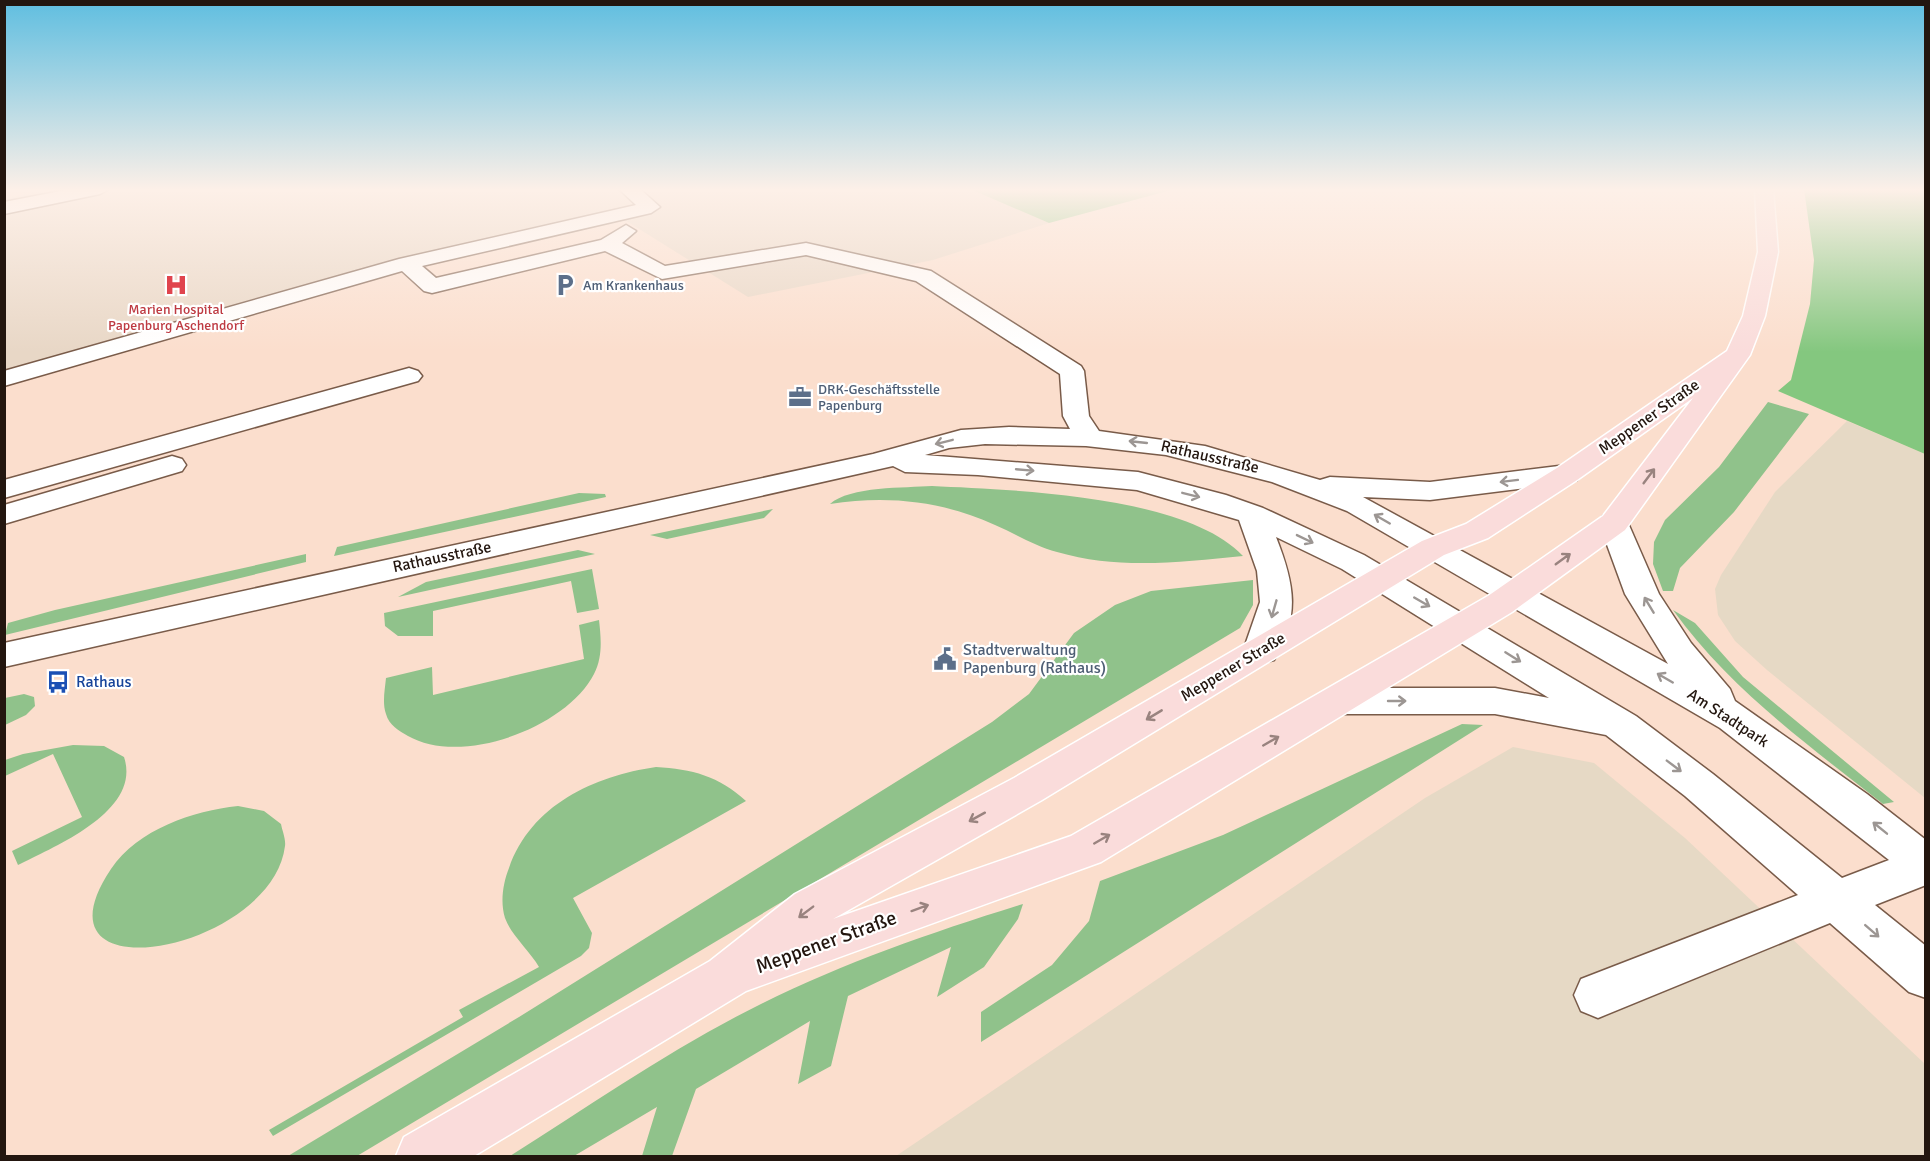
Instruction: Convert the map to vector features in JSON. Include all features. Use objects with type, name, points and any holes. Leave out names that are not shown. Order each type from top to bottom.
[{"type":"main road","name":"Meppener Straße","points":[[727,977],[1086,849],[1339,701],[1516,593],[1614,523],[1738,355],[1754,316],[1768,252],[1767,243]]},
{"type":"main road","name":"Meppener Straße","points":[[423,1156],[727,977],[811,908],[1028,789],[1433,548],[1477,531],[1567,474],[1738,355]]},
{"type":"street","points":[[4,379],[406,263],[494,243]]},
{"type":"street","points":[[406,263],[432,286],[608,244],[662,273],[806,249],[923,276],[1072,371],[1076,416],[1089,437]]},
{"type":"street","points":[[4,489],[409,376]]},
{"type":"street","name":"Rathausstraße","points":[[4,655],[880,461],[949,440],[1002,435],[1089,437],[1149,443],[1217,456],[1311,485],[1358,505],[1516,593]]},
{"type":"street","name":"Rathausstraße","points":[[880,461],[978,466],[1138,481],[1215,501],[1252,514],[1382,579]]},
{"type":"street","points":[[4,515],[173,465]]},
{"type":"street","points":[[1311,485],[1430,491],[1567,474]]},
{"type":"street","points":[[1252,514],[1273,571],[1277,602],[1261,651]]},
{"type":"street","points":[[1614,523],[1642,594],[1678,652],[1734,718]]},
{"type":"street","points":[[1382,579],[1622,726],[1699,785],[1926,976]]},
{"type":"street","name":"Am Stadtpark","points":[[1516,593],[1734,718],[1852,806],[1925,865]]},
{"type":"street","points":[[1339,701],[1495,701],[1622,726]]},
{"type":"street","points":[[1598,995],[1925,865]]},
{"type":"shaded area","points":[[5,243],[510,243],[389,272],[5,386]]},
{"type":"shaded area","points":[[662,243],[986,243],[933,260],[748,297]]},
{"type":"shaded area","points":[[1847,421],[1925,454],[1925,798],[1767,670],[1735,641],[1718,615],[1715,589],[1721,575],[1775,492]]},
{"type":"shaded area","points":[[1513,747],[1594,763],[1685,838],[1925,1064],[1925,1156],[896,1156],[1425,798]]},
{"type":"green space","points":[[1812,243],[1925,243],[1925,454],[1778,391],[1791,380],[1810,304],[1814,260]]},
{"type":"green space","points":[[1768,402],[1809,414],[1734,512],[1680,568],[1673,591],[1663,591],[1653,564],[1654,542],[1665,520],[1719,467]]},
{"type":"green space","points":[[932,486],[1051,494],[1141,508],[1182,520],[1217,536],[1243,556],[1150,563],[1103,561],[1080,558],[1049,549],[975,517],[935,505],[894,500],[830,504],[839,498],[864,491]]},
{"type":"green space","points":[[579,493],[605,494],[606,497],[334,556],[337,547]]},
{"type":"green space","points":[[773,509],[764,518],[667,539],[650,535]]},
{"type":"green space","points":[[578,550],[595,554],[398,597],[426,582]]},
{"type":"green space","points":[[306,554],[306,562],[5,635],[8,623],[55,610]]},
{"type":"green space","points":[[592,569],[599,609],[577,613],[571,581],[433,611],[433,636],[398,636],[385,626],[384,613]]},
{"type":"green space","points":[[1253,580],[1253,605],[1240,628],[357,1156],[288,1156],[519,1017],[992,722],[1029,694],[1074,633],[1115,605],[1151,591]]},
{"type":"green space","points":[[1673,610],[1695,623],[1743,677],[1894,802],[1883,804],[1771,714],[1719,665]]},
{"type":"green space","points":[[599,620],[600,654],[594,674],[580,693],[561,710],[538,725],[483,744],[456,747],[430,744],[408,736],[387,718],[384,701],[386,678],[432,667],[433,695],[584,659],[579,625]]},
{"type":"green space","points":[[24,694],[34,697],[35,706],[26,715],[5,725],[5,698]]},
{"type":"green space","points":[[1462,724],[1483,725],[981,1042],[981,1012],[1052,965],[1089,921],[1100,881],[1223,835]]},
{"type":"green space","points":[[73,745],[104,746],[124,757],[126,776],[120,794],[108,810],[92,824],[73,837],[18,865],[12,851],[82,817],[53,754],[5,776],[5,760],[23,754]]},
{"type":"green space","points":[[656,767],[704,775],[726,785],[746,801],[573,898],[592,933],[589,948],[581,956],[273,1136],[269,1130],[463,1017],[459,1010],[539,967],[512,931],[503,912],[502,899],[505,880],[519,846],[549,811],[568,797],[610,778]]},
{"type":"green space","points":[[238,806],[264,811],[281,824],[285,843],[270,882],[240,912],[201,934],[160,946],[124,947],[100,935],[93,910],[111,869],[122,855],[136,843],[168,824],[203,812]]},
{"type":"green space","points":[[1023,904],[1018,919],[984,967],[937,997],[951,947],[848,996],[831,1066],[798,1084],[810,1021],[696,1089],[672,1156],[642,1156],[657,1107],[574,1156],[510,1156],[663,1058],[759,1005],[823,975],[889,949]]},
{"type":"place","name":"Marien Hospital Papenburg Aschendorf","points":[[176,285]]},
{"type":"place","name":"Am Krankenhaus","points":[[565,285]]},
{"type":"place","name":"DRK-Geschäftsstelle Papenburg","points":[[800,397]]},
{"type":"place","name":"Stadtverwaltung Papenburg (Rathaus)","points":[[945,659]]},
{"type":"place","name":"Rathaus","points":[[58,682]]}]
